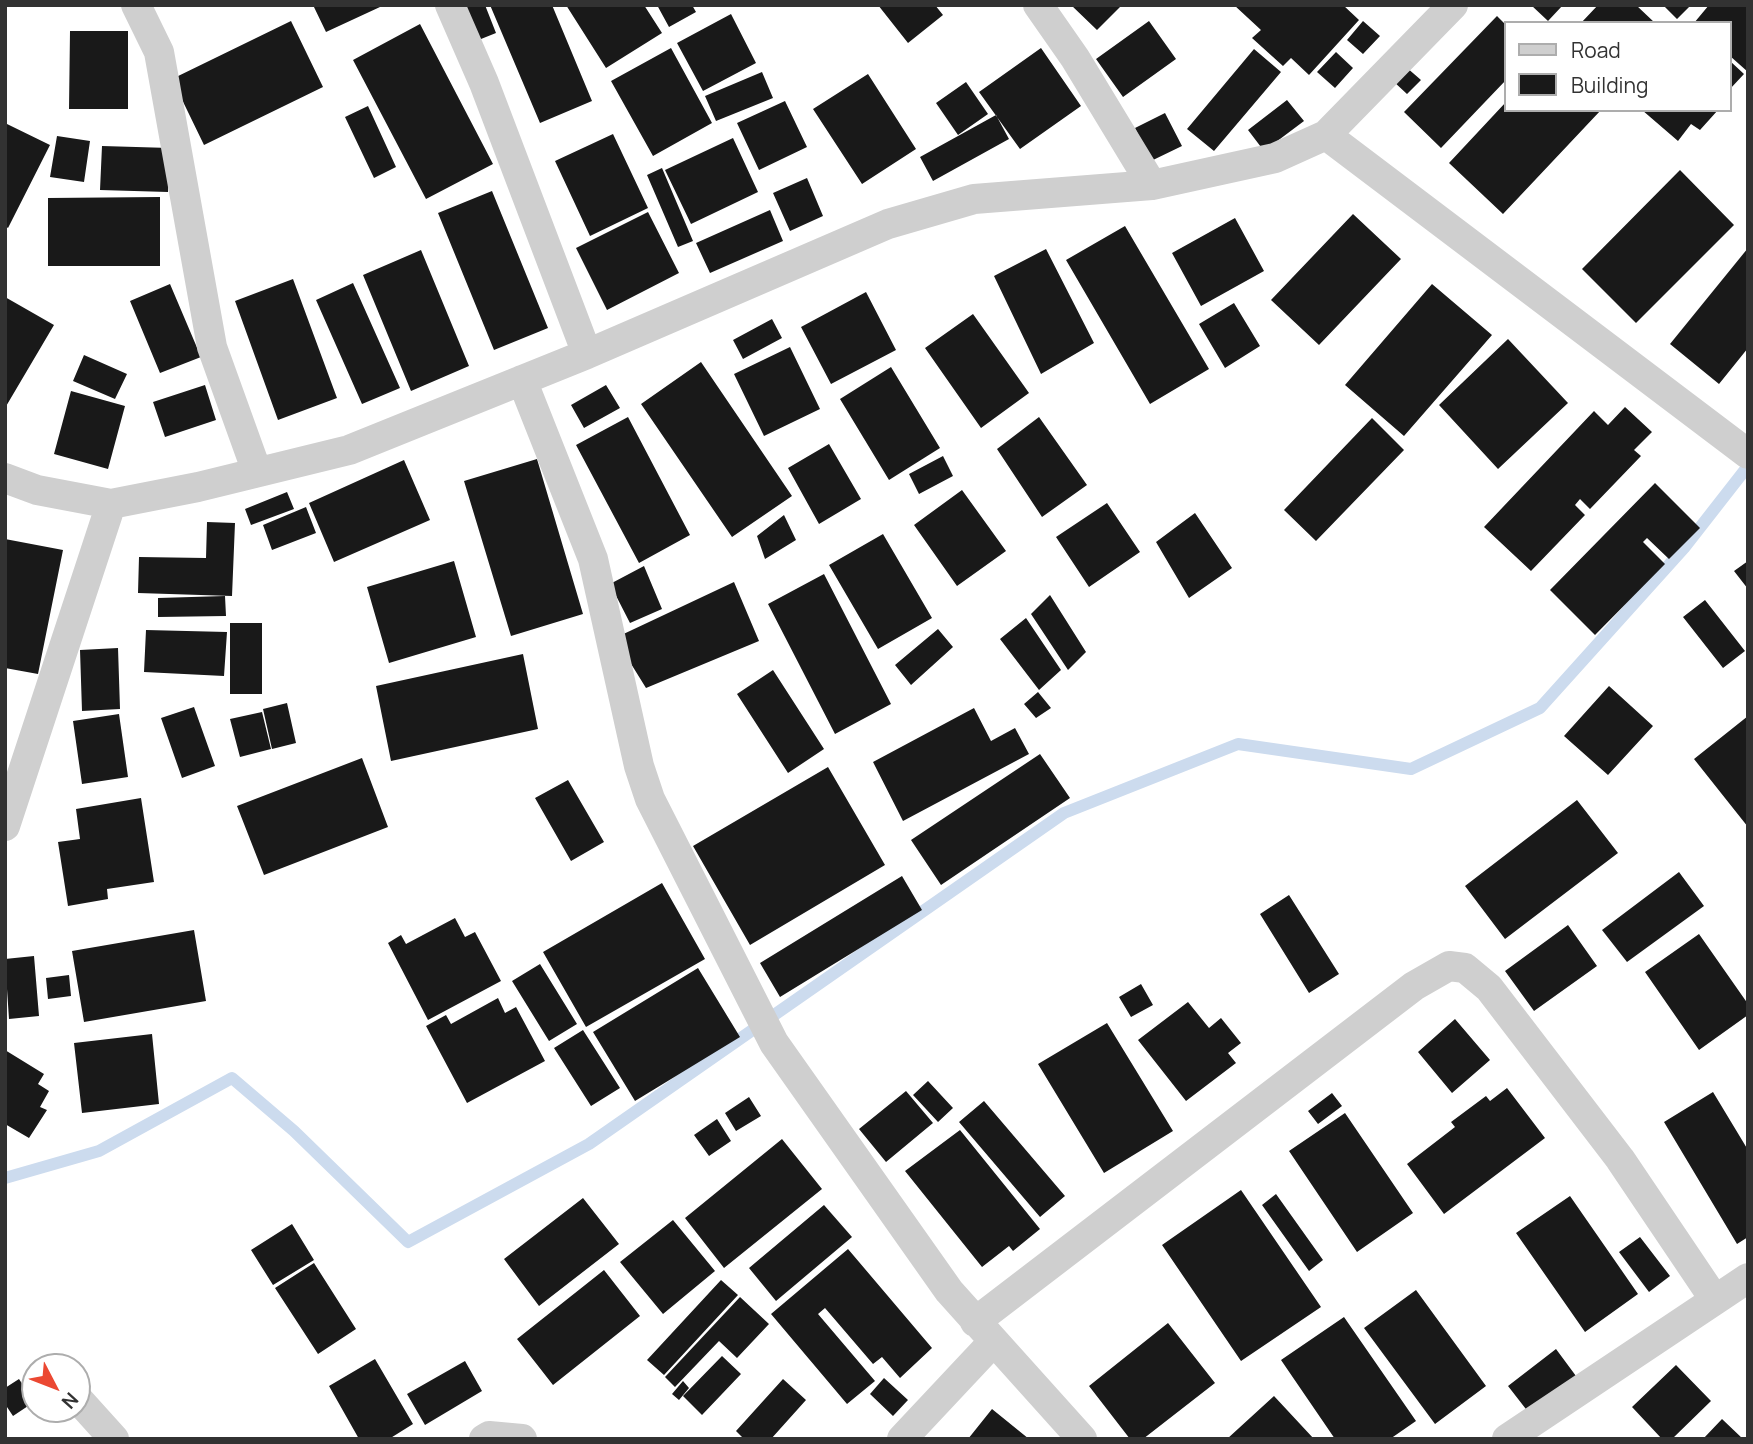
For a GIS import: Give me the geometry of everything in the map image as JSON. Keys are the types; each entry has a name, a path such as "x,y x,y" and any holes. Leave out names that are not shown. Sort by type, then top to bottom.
{"street":[{"path":"136,5 159,52 212,347 257,472"},
{"path":"450,5 484,83 587,354"},
{"path":"1038,5 1075,58 1152,185"},
{"path":"5,478 37,490 111,504 349,450 587,354 888,224 974,200 1152,185 1275,158 1326,135 1453,5"},
{"path":"1326,135 1737,447"},
{"path":"522,380 593,559 639,766 650,799 775,1043 949,1292 1082,1439"},
{"path":"5,827 111,504"},
{"path":"902,1439 984,1332 1414,986 1449,966 1465,968 1489,988 1620,1158 1715,1300"},
{"path":"1507,1439 1748,1278"},
{"path":"91,1414 114,1439"},
{"path":"484,1439 489,1436 522,1439"}],"building":[{"path":"313,5 379,5 380,7 326,32"},
{"path":"462,5 485,5 496,33 476,41"},
{"path":"490,5 552,5 592,101 540,123"},
{"path":"566,5 644,5 662,33 606,68"},
{"path":"657,5 692,5 696,12 669,27"},
{"path":"878,5 935,5 943,15 908,43"},
{"path":"1071,5 1122,5 1097,30"},
{"path":"1234,5 1343,5 1359,20 1309,75 1291,58 1283,66 1252,38 1261,30"},
{"path":"1531,5 1563,5 1548,21"},
{"path":"1598,5 1636,5 1653,21 1583,21"},
{"path":"1663,5 1691,5 1677,19"},
{"path":"1709,5 1748,5 1748,72 1732,58 1732,21 1696,21"},
{"path":"731,14 756,63 703,91 677,43"},
{"path":"1497,16 1504,23 1504,82 1441,148 1404,112"},
{"path":"291,21 323,87 204,145 172,79"},
{"path":"1149,21 1176,59 1123,97 1096,59"},
{"path":"1363,21 1380,36 1363,54 1347,40"},
{"path":"420,24 493,164 426,199 353,60"},
{"path":"70,31 128,31 128,109 69,109"},
{"path":"671,48 712,123 653,156 611,81"},
{"path":"1041,48 1081,106 1020,149 979,92"},
{"path":"1254,49 1281,72 1214,151 1187,129"},
{"path":"1336,52 1353,68 1335,88 1317,72"},
{"path":"1732,63 1744,74 1732,87"},
{"path":"1406,67 1421,80 1407,94 1393,81"},
{"path":"762,72 773,98 716,121 705,96"},
{"path":"868,74 916,149 862,184 813,109"},
{"path":"966,82 988,114 958,135 936,103"},
{"path":"1287,100 1304,121 1264,151 1248,130"},
{"path":"785,101 807,147 759,170 737,123"},
{"path":"1504,104 1504,112 1599,112 1503,214 1449,163"},
{"path":"368,106 396,167 374,178 345,117"},
{"path":"1644,112 1716,112 1700,130 1691,124 1678,141"},
{"path":"1165,113 1182,146 1151,161 1135,128"},
{"path":"996,115 1009,139 933,181 920,157"},
{"path":"7,124 50,145 8,228 5,226"},
{"path":"613,134 648,208 590,236 555,161"},
{"path":"57,136 90,141 84,182 50,177"},
{"path":"733,138 758,192 691,224 665,170"},
{"path":"102,146 170,148 168,192 100,190"},
{"path":"662,168 693,241 678,247 647,175"},
{"path":"1680,170 1734,225 1636,323 1582,269"},
{"path":"807,178 823,216 790,231 773,193"},
{"path":"492,191 548,328 494,350 438,213"},
{"path":"160,197 160,266 48,266 48,198"},
{"path":"770,210 783,241 710,273 696,243"},
{"path":"648,212 679,273 607,310 576,248"},
{"path":"1353,214 1401,259 1319,345 1271,300"},
{"path":"1235,218 1264,271 1201,306 1172,253"},
{"path":"1125,226 1209,369 1150,404 1066,260"},
{"path":"1748,248 1748,348 1719,384 1670,344"},
{"path":"1046,249 1094,343 1041,374 994,276"},
{"path":"421,250 469,366 411,391 363,275"},
{"path":"293,279 337,398 278,420 235,301"},
{"path":"353,283 400,388 362,404 316,300"},
{"path":"170,284 201,357 160,373 130,301"},
{"path":"1432,284 1492,335 1404,436 1345,385"},
{"path":"866,292 896,350 831,384 801,327"},
{"path":"5,297 54,325 5,408"},
{"path":"1234,303 1260,346 1225,368 1199,324"},
{"path":"973,314 1029,393 981,428 925,348"},
{"path":"772,319 782,338 743,359 733,340"},
{"path":"1508,339 1568,403 1498,469 1439,405"},
{"path":"790,347 820,409 764,436 734,374"},
{"path":"84,355 127,374 115,399 73,381"},
{"path":"701,362 792,496 732,537 641,404"},
{"path":"891,367 940,448 889,480 840,399"},
{"path":"205,385 216,420 165,437 153,402"},
{"path":"606,385 620,408 584,428 571,405"},
{"path":"71,391 125,406 108,469 54,454"},
{"path":"1625,407 1652,432 1634,450 1641,456 1590,509 1580,499 1575,505 1585,515 1531,571 1484,527 1594,411 1608,425"},
{"path":"628,417 690,535 639,563 576,445"},
{"path":"1039,417 1087,485 1042,517 997,449"},
{"path":"1372,418 1404,450 1316,541 1284,510"},
{"path":"829,444 861,499 819,524 788,468"},
{"path":"943,456 953,476 919,494 909,474"},
{"path":"537,459 583,614 511,636 464,481"},
{"path":"404,460 430,520 334,562 309,503"},
{"path":"1655,483 1700,528 1669,559 1647,538 1643,542 1665,564 1595,635 1550,590"},
{"path":"962,490 1006,551 957,586 914,525"},
{"path":"287,492 294,509 251,525 245,509"},
{"path":"1107,503 1140,552 1089,587 1056,537"},
{"path":"306,507 316,533 272,550 263,525"},
{"path":"1195,513 1232,568 1189,598 1156,542"},
{"path":"784,515 796,540 765,559 757,536"},
{"path":"207,522 235,523 232,596 138,593 139,557 206,558"},
{"path":"883,534 932,618 878,649 829,565"},
{"path":"5,539 63,550 38,674 5,668"},
{"path":"454,561 476,637 389,663 367,587"},
{"path":"1748,561 1748,589 1734,571"},
{"path":"644,566 662,609 630,623 610,584"},
{"path":"824,574 891,704 835,734 768,604"},
{"path":"734,582 759,641 646,688 615,638"},
{"path":"1050,595 1086,652 1068,670 1031,614"},
{"path":"225,596 226,616 158,617 158,598"},
{"path":"1705,600 1745,651 1723,668 1683,617"},
{"path":"1026,618 1061,670 1039,690 1000,639"},
{"path":"230,623 262,623 262,694 230,694"},
{"path":"938,629 953,647 911,685 895,665"},
{"path":"146,630 227,632 224,676 144,672"},
{"path":"118,648 120,709 82,711 80,650"},
{"path":"523,654 538,729 391,761 376,686"},
{"path":"773,670 824,749 788,773 737,694"},
{"path":"1609,686 1653,726 1608,775 1564,736"},
{"path":"1038,692 1051,708 1036,718 1024,704"},
{"path":"287,703 296,743 272,749 263,709"},
{"path":"194,707 215,766 182,778 161,718"},
{"path":"974,708 991,741 1015,728 1029,754 903,821 873,762"},
{"path":"262,712 271,749 240,757 230,719"},
{"path":"119,714 128,777 82,784 73,721"},
{"path":"1748,716 1748,827 1694,759"},
{"path":"1040,754 1070,798 941,885 911,840"},
{"path":"362,758 388,827 264,875 237,806"},
{"path":"828,767 885,865 750,945 693,846"},
{"path":"568,780 604,842 571,861 535,798"},
{"path":"141,798 154,882 107,889 108,899 68,906 58,842 80,839 76,809"},
{"path":"1577,800 1618,853 1505,939 1465,886"},
{"path":"1679,872 1704,906 1627,962 1602,930"},
{"path":"902,876 922,910 780,997 760,963"},
{"path":"662,883 705,959 586,1027 543,952"},
{"path":"1289,895 1339,974 1309,993 1260,914"},
{"path":"455,918 465,937 475,932 501,981 428,1020 388,943 401,935 406,944"},
{"path":"1568,925 1597,966 1534,1011 1505,971"},
{"path":"194,930 206,1001 84,1022 72,951"},
{"path":"1699,934 1748,1004 1748,1015 1699,1050 1645,972"},
{"path":"34,956 39,1016 9,1019 5,959"},
{"path":"540,964 577,1024 549,1041 512,981"},
{"path":"698,968 740,1037 635,1101 593,1032"},
{"path":"69,975 71,996 48,999 46,978"},
{"path":"1141,984 1153,1005 1131,1017 1119,997"},
{"path":"498,998 505,1013 516,1007 545,1061 467,1103 426,1026 446,1015 451,1024"},
{"path":"1188,1002 1209,1028 1221,1018 1241,1043 1228,1053 1236,1063 1186,1101 1138,1040"},
{"path":"1455,1019 1490,1060 1452,1093 1418,1052"},
{"path":"1107,1023 1173,1131 1104,1173 1038,1064"},
{"path":"583,1030 620,1088 591,1106 554,1048"},
{"path":"152,1034 159,1104 82,1113 74,1043"},
{"path":"5,1050 44,1074 38,1084 49,1091 40,1107 47,1110 29,1138 5,1124"},
{"path":"928,1081 953,1108 938,1122 913,1095"},
{"path":"1507,1088 1545,1138 1444,1214 1407,1164 1455,1127 1451,1122 1486,1096 1490,1101"},
{"path":"906,1091 933,1123 886,1162 859,1129"},
{"path":"1713,1092 1748,1150 1748,1237 1737,1244 1664,1122"},
{"path":"1332,1093 1342,1106 1318,1124 1308,1111"},
{"path":"749,1097 761,1116 736,1131 725,1113"},
{"path":"984,1101 1065,1196 1040,1217 959,1122"},
{"path":"1345,1113 1413,1213 1357,1252 1289,1151"},
{"path":"717,1119 731,1141 709,1156 694,1135"},
{"path":"960,1130 1040,1229 1013,1251 1009,1246 982,1267 905,1171"},
{"path":"782,1139 822,1189 724,1268 685,1218"},
{"path":"1241,1190 1321,1307 1241,1361 1162,1245"},
{"path":"1276,1194 1323,1260 1309,1271 1262,1205"},
{"path":"1570,1196 1638,1294 1585,1332 1516,1233"},
{"path":"583,1198 619,1244 539,1306 504,1259"},
{"path":"824,1205 852,1237 776,1301 749,1268"},
{"path":"673,1220 715,1271 663,1314 620,1262"},
{"path":"292,1224 314,1260 273,1285 251,1250"},
{"path":"1640,1237 1670,1276 1649,1292 1619,1252"},
{"path":"848,1249 932,1348 900,1378 882,1357 873,1364 825,1308 818,1314 875,1381 847,1404 771,1314"},
{"path":"314,1263 356,1329 318,1354 275,1288"},
{"path":"604,1270 640,1316 553,1385 517,1339"},
{"path":"721,1280 738,1295 664,1375 647,1360"},
{"path":"1416,1290 1486,1386 1435,1424 1364,1328"},
{"path":"740,1297 769,1324 737,1358 719,1341 675,1387 665,1377"},
{"path":"1344,1317 1416,1421 1390,1439 1335,1439 1281,1360"},
{"path":"1168,1323 1215,1383 1143,1439 1130,1439 1089,1386"},
{"path":"1556,1349 1576,1376 1529,1413 1508,1386"},
{"path":"722,1356 741,1374 702,1415 683,1396"},
{"path":"375,1359 413,1424 389,1439 359,1439 329,1386"},
{"path":"465,1361 482,1391 425,1425 407,1394"},
{"path":"1676,1365 1711,1401 1672,1439 1662,1439 1632,1407"},
{"path":"884,1378 908,1400 893,1416 870,1394"},
{"path":"19,1379 21,1382 21,1411 13,1416 5,1404 5,1388"},
{"path":"783,1379 806,1400 771,1439 744,1439 736,1431"},
{"path":"683,1381 689,1388 679,1400 672,1394"},
{"path":"1274,1396 1314,1439 1227,1439"},
{"path":"992,1409 1029,1439 968,1439"},
{"path":"1722,1419 1743,1439 1703,1439"}],"waterway":[{"path":"5,1178 99,1151 232,1078 294,1131 408,1242 589,1144 1064,813 1238,744 1411,769 1540,708 1684,548 1748,466"}]}
